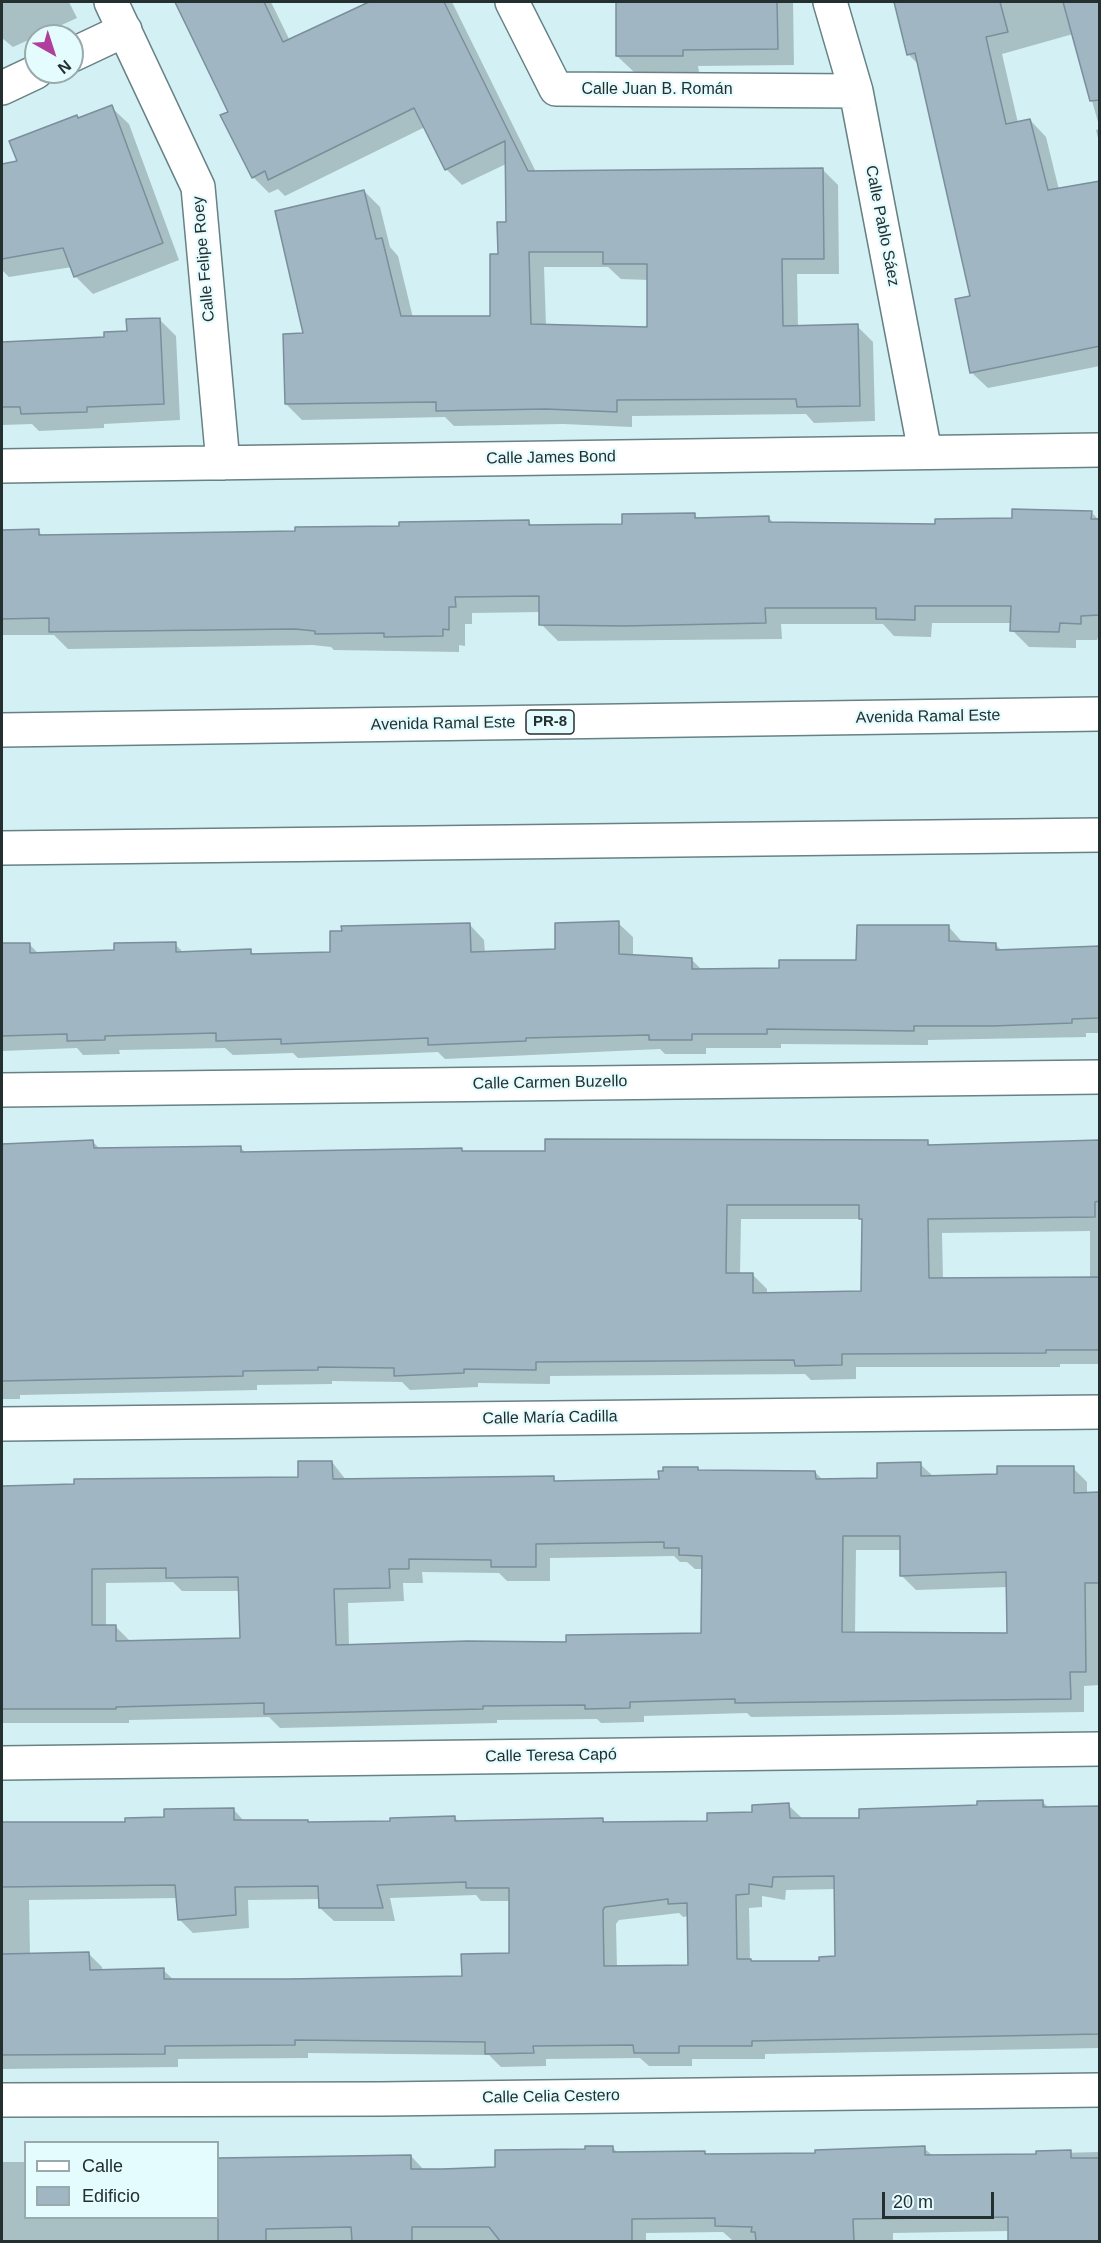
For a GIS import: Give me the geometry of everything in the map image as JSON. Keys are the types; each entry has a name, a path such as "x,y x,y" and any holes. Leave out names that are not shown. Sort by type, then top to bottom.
{"street":[{"name":"Calle Felipe Roey","path":"111,2 198,187 223,463"},
{"name":"Calle Juan B. Román","path":"512,2 556,89 856,91"},
{"name":"Calle Pablo Sáez","path":"830,2 856,91 926,452"},
{"path":"84,49 125,30"},
{"path":"2,88 24,78"},
{"name":"Calle James Bond","path":"2,466 1100,450"},
{"name":"Avenida Ramal Este","path":"2,730 1100,714"},
{"path":"2,848 1100,835"},
{"name":"Calle Carmen Buzello","path":"2,1090 1100,1077"},
{"name":"Calle María Cadilla","path":"2,1424 1100,1412"},
{"name":"Calle Teresa Capó","path":"2,1763 1100,1749"},
{"name":"Calle Celia Cestero","path":"2,2100 369,2099 1100,2090"}],"building":[{"path":"175,2 264,2 283,42 369,2 444,2 528,171 823,168 824,259 782,259 783,326 858,324 860,406 797,407 796,399 617,400 617,412 546,409 436,411 436,402 285,404 283,334 303,333 275,211 364,190 376,239 382,238 401,316 490,316 490,254 498,254 497,222 506,222 505,141 445,170 414,108 268,180 265,171 252,178 220,115 228,112","holes":["529,252 603,252 603,264 647,264 647,327 531,324"]},
{"path":"616,2 777,2 778,49 683,50 683,56 616,56"},
{"path":"894,2 1000,2 1008,32 986,37 1006,124 1030,119 1048,190 1100,181 1100,346 970,373 955,299 970,296 915,53 907,55"},
{"path":"1063,2 1100,2 1100,100 1090,101"},
{"path":"112,105 163,243 74,277 63,248 2,259 2,164 17,161 9,141 77,115 78,118"},
{"path":"160,318 164,404 87,407 87,412 21,414 20,407 2,407 2,342 104,337 104,332 127,331 126,319"},
{"path":"1012,509 1092,511 1091,519 1100,519 1100,615 1081,616 1081,624 1060,623 1059,632 1010,631 1011,606 915,606 915,620 876,619 876,608 765,608 766,623 539,625 539,596 455,597 456,607 449,607 449,630 443,629 443,636 384,637 384,633 315,634 315,631 295,629 49,632 49,618 2,619 2,530 39,529 39,535 295,531 295,527 399,526 399,522 529,520 529,525 622,524 622,514 695,513 695,518 769,516 769,522 935,524 935,519 1012,518"},
{"path":"619,921 619,954 692,958 692,969 779,968 779,960 856,960 857,925 949,925 949,941 996,943 996,950 1100,946 1100,1018 1072,1019 1072,1023 914,1026 914,1031 767,1029 767,1034 692,1034 692,1040 649,1040 649,1035 526,1038 526,1041 428,1045 428,1038 281,1044 281,1039 216,1041 216,1033 105,1036 105,1040 67,1041 67,1034 2,1036 2,943 30,943 30,953 114,950 114,943 176,942 176,952 251,949 251,954 330,952 330,931 342,931 341,926 470,923 471,952 555,949 555,923"},
{"path":"545,1139 928,1140 928,1145 1100,1140 1100,1201 1095,1202 1095,1217 928,1219 929,1278 1100,1277 1100,1350 1046,1350 1046,1353 842,1354 842,1365 795,1366 794,1360 536,1362 536,1370 464,1369 464,1373 394,1376 394,1368 318,1367 318,1370 243,1371 243,1376 2,1381 2,1144 93,1140 94,1148 241,1146 241,1152 462,1148 462,1151 545,1151","holes":["727,1205 859,1205 859,1219 862,1219 861,1291 753,1293 753,1273 726,1273"]},
{"path":"298,1461 332,1461 333,1479 554,1476 554,1481 659,1479 658,1471 663,1471 663,1467 698,1467 698,1470 815,1471 816,1479 877,1478 877,1463 921,1462 921,1476 997,1474 997,1466 1074,1466 1074,1493 1100,1492 1100,1583 1085,1583 1086,1672 1070,1672 1071,1699 735,1703 735,1699 630,1702 630,1708 585,1709 585,1705 483,1706 483,1709 264,1714 264,1703 116,1707 116,1709 2,1709 2,1486 74,1484 74,1479 298,1477","holes":["843,1536 900,1536 900,1576 1006,1572 1007,1633 842,1632","664,1542 664,1548 679,1548 679,1555 702,1556 701,1633 566,1635 566,1642 467,1641 336,1645 334,1589 390,1588 389,1569 409,1569 409,1559 491,1560 491,1567 536,1567 536,1544","166,1568 166,1578 238,1577 240,1638 116,1641 116,1625 92,1625 92,1569"]},
{"path":"1043,1800 1043,1807 1100,1806 1100,2034 752,2041 752,2046 679,2046 679,2053 634,2053 633,2045 533,2046 534,2053 485,2054 485,2042 295,2040 295,2045 165,2046 165,2054 2,2055 2,1954 89,1952 90,1970 164,1968 164,1979 462,1976 461,1954 509,1953 509,1888 466,1888 466,1882 377,1885 383,1908 319,1908 318,1886 235,1887 236,1915 178,1920 175,1885 2,1887 2,1822 125,1822 125,1818 164,1817 164,1809 234,1808 234,1820 390,1821 390,1818 455,1816 455,1821 603,1818 603,1822 707,1821 707,1813 752,1812 752,1805 789,1803 790,1818 859,1818 859,1809 977,1805 977,1801","holes":["834,1876 835,1956 819,1957 819,1961 737,1959 736,1895 749,1894 749,1884 772,1887 773,1877","668,1899 668,1904 687,1903 688,1965 604,1966 603,1910 605,1907"]},
{"path":"585,2146 613,2146 613,2152 705,2151 705,2154 815,2153 815,2150 925,2146 925,2155 1036,2154 1036,2151 1071,2150 1071,2158 1100,2158 1100,2241 1008,2241 1008,2217 853,2219 854,2241 756,2241 755,2232 751,2232 752,2227 715,2226 715,2218 632,2219 632,2241 500,2241 489,2227 412,2227 412,2241 352,2241 351,2227 266,2229 266,2241 218,2241 219,2158 411,2155 411,2169 442,2169 495,2167 495,2150 585,2149"}]}
